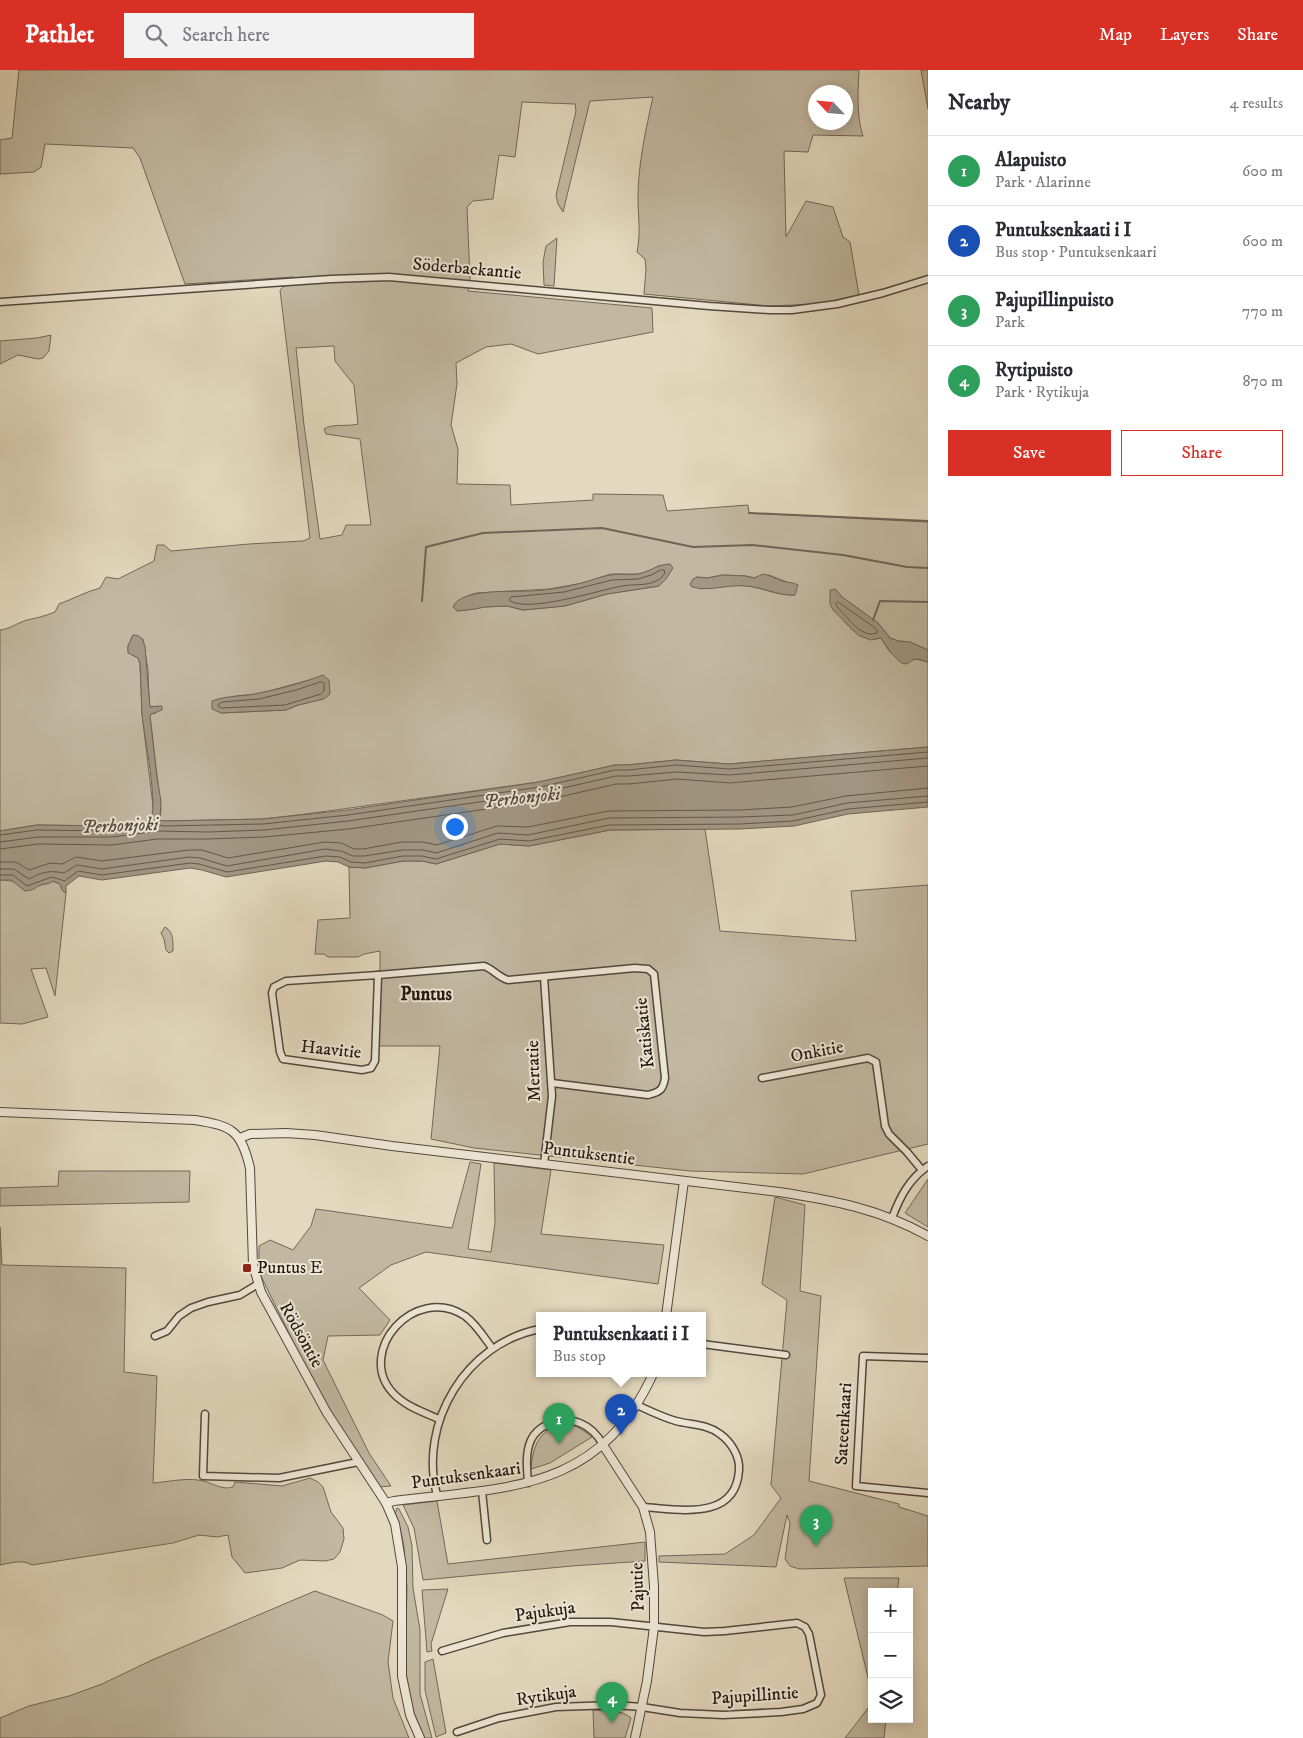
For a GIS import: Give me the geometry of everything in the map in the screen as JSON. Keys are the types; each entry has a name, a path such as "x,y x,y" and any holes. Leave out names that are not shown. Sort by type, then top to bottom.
{"street":[{"name":"Söderbackantie","path":"0,302 331,279 389,277 709,306 792,310 837,304 883,293 928,279"},
{"name":"Haavitie","path":"378,975 375,1061 371,1068 362,1070 283,1059 280,1052 272,993 274,987 286,981 484,966 489,968 498,977 508,980 544,977"},
{"name":"Katiskatie","path":"544,977 634,968 648,969 654,974 665,1078 664,1088 659,1092 648,1095 552,1083"},
{"name":"Mertatie","path":"544,977 552,1083 544,1164"},
{"name":"Onkitie","path":"762,1078 868,1058 876,1062 885,1126 889,1134 925,1168"},
{"path":"0,1112 195,1120 223,1126 240,1138"},
{"name":"Puntuksentie","path":"240,1138 250,1134 315,1135 392,1146 779,1192 831,1200 892,1218 928,1236"},
{"name":"Rödsöntie","path":"240,1138 250,1168 253,1265 258,1284 327,1414 386,1503 395,1524 402,1568 402,1676 410,1715 420,1738"},
{"path":"892,1218 902,1193 925,1168"},
{"path":"667,1312 684,1181"},
{"path":"155,1336 167,1331 178,1316 191,1308 240,1295 258,1284"},
{"path":"439,1419 419,1411 399,1399 391,1392 386,1383 382,1367 382,1350 396,1325 405,1316 417,1310 439,1308 452,1310 467,1317 492,1348"},
{"path":"437,1495 433,1449 439,1419 444,1406 459,1382 492,1348 536,1330"},
{"path":"706,1345 786,1355"},
{"name":"Sateenkaari","path":"928,1358 862,1356 856,1486 928,1493"},
{"name":"Puntuksenkaari","path":"386,1503 394,1500 508,1488 555,1474 603,1445 626,1421 637,1405 651,1377"},
{"path":"637,1405 665,1418 713,1430 728,1442 734,1450 739,1467 732,1492 720,1504 700,1510 643,1507"},
{"path":"206,1414 203,1476 280,1478 358,1462"},
{"path":"528,1483 526,1463 529,1446 536,1433 543,1426 560,1419 573,1420 592,1430 603,1445"},
{"name":"Pajutie","path":"603,1445 643,1507 650,1532 654,1586 654,1627 642,1707 635,1738"},
{"path":"482,1490 487,1540"},
{"name":"Pajukuja","path":"442,1651 503,1633 552,1624 598,1622 654,1627"},
{"name":"Pajupillintie","path":"642,1707 702,1714 781,1712 812,1706 817,1703 822,1695 809,1634 801,1624 792,1622 726,1632 654,1627"},
{"name":"Rytikuja","path":"456,1732 499,1718 556,1707 594,1705 642,1707"}],"shaded area":[{"path":"19,70 859,70 858,112 863,136 813,135 808,152 784,151 786,237 806,201 833,207 843,237 850,242 859,295 817,304 769,306 644,294 645,259 637,252 639,231 638,185 653,97 590,101 563,212 558,204 556,195 576,111 575,104 522,102 515,157 499,155 493,199 473,201 467,207 470,279 468,291 652,308 653,332 538,354 511,344 486,347 456,363 457,384 451,425 458,449 457,484 510,485 511,505 593,500 593,494 663,495 667,511 748,505 749,513 928,522 928,650 910,642 890,638 878,623 842,597 835,589 833,610 859,635 873,639 881,638 889,651 902,663 916,659 928,662 928,747 729,764 676,760 615,765 539,782 306,814 263,819 163,821 160,820 161,809 150,716 156,713 158,706 150,707 148,670 143,639 133,635 128,646 128,652 138,658 140,663 142,714 154,814 150,822 111,826 37,825 0,831 0,630 55,612 59,604 100,588 106,577 118,579 154,561 157,545 164,545 171,551 303,541 310,538 280,290 294,277 185,284 140,158 133,148 45,144 41,167 34,172 0,174 0,140 12,138","holes":["334,346 335,361 354,385 358,424 332,426 324,429 326,434 360,439 371,525 346,525 342,535 320,539 304,425 296,348","660,565 659,586 607,594 565,606 523,610 507,606 484,607 457,611 455,604 467,596 476,593 549,589 583,583 611,574 638,574 650,571","723,575 754,578 769,575 787,582 795,595 742,585 700,589 697,577 707,578","313,679 311,702 286,710 221,713 235,696 258,694"]},
{"path":"921,70 928,70 928,109"},
{"path":"557,238 554,286 544,285 543,262 546,246"},
{"path":"51,335 49,351 43,358 38,359 18,355 0,364 0,341"},
{"path":"705,829 720,931 856,941 851,891 928,885 928,1144 803,1174 690,1171 474,1148 431,1139 440,1046 377,1046 377,1023 380,1014 380,951 358,957 328,957 324,954 315,954 318,920 350,918 349,867 365,868 403,861 422,861 436,864 500,844 529,846 610,830"},
{"path":"0,880 35,885 47,884 52,881 60,884 62,890 66,893 55,996 46,968 31,969 48,1017 22,1024 0,1023"},
{"path":"165,927 170,932 172,938 173,951 169,953 166,950 161,933"},
{"path":"470,1162 481,1164 468,1249 491,1252 495,1223 494,1163 551,1170 541,1234 664,1245 658,1284 426,1252 391,1265 359,1288 390,1320 380,1335 328,1336 323,1360 369,1453 391,1486 379,1487 336,1420 306,1368 259,1272 259,1246 270,1240 293,1250 311,1226 316,1209 452,1228"},
{"path":"59,1171 190,1171 189,1202 0,1206 0,1188 58,1186"},
{"path":"928,1179 928,1227 905,1213"},
{"path":"775,1197 805,1205 800,1291 821,1296 809,1481 899,1504 899,1507 928,1516 928,1566 799,1569 790,1566 785,1559 790,1523 787,1515 776,1567 659,1562 659,1556 725,1554 754,1535 781,1498 771,1485 787,1300 762,1284"},
{"path":"0,1227 2,1265 126,1268 124,1372 157,1376 153,1483 193,1480 229,1488 233,1487 235,1482 282,1486 310,1478 323,1487 331,1512 343,1528 344,1539 340,1552 334,1559 325,1561 300,1560 282,1568 245,1573 232,1557 228,1535 217,1537 199,1535 173,1543 32,1565 20,1562 0,1565"},
{"path":"571,1424 592,1437 550,1463 531,1469 534,1451 541,1437 553,1428"},
{"path":"437,1501 448,1564 645,1542 645,1561 423,1580 414,1528 403,1505"},
{"path":"397,1508 408,1527 412,1546 413,1588 420,1630 420,1694 432,1738 424,1738 414,1713 408,1688 405,1662 407,1588 404,1547 395,1515"},
{"path":"844,1578 899,1578 898,1588 868,1588 868,1677"},
{"path":"448,1589 431,1644 432,1651 427,1652 422,1590"},
{"path":"315,1591 383,1615 393,1621 388,1662 393,1698 409,1738 0,1738 0,1718 29,1706 69,1696 102,1684 152,1660"},
{"path":"433,1659 446,1733 436,1737 425,1690 425,1662"},
{"path":"868,1708 868,1723 886,1723 884,1738 845,1738"},
{"path":"593,1710 623,1713 631,1718 625,1738 594,1738"}],"water":[{"path":"670,564 673,568 659,586 607,594 565,606 523,610 507,606 484,607 457,611 453,607 458,601 476,594 552,589 618,574 638,574 661,565"},
{"path":"763,574 798,585 795,595 746,586 705,589 692,587 690,584 697,577 707,578 723,575 754,578"},
{"path":"835,589 842,597 878,623 890,638 910,642 928,650 928,662 916,659 906,664 902,663 881,638 871,640 858,635 833,610 830,604 830,590"},
{"name":"Perhonjoki","path":"133,635 141,638 145,647 150,707 162,706 162,710 150,716 161,801 160,820 163,821 263,819 347,810 539,782 615,765 676,760 729,764 928,747 928,807 848,814 794,826 740,829 610,830 529,846 500,844 436,864 422,861 403,861 365,868 349,867 338,862 326,861 226,877 190,868 102,880 79,876 66,886 66,893 62,890 60,884 53,881 25,891 11,880 0,880 0,831 37,825 111,826 150,822 153,802 142,714 140,663 138,658 128,653 128,646"},
{"path":"323,675 329,680 330,694 324,699 286,710 221,713 212,709 212,701 218,699 275,690"}],"waterway":[{"path":"749,513 928,521"},
{"path":"422,601 426,547 483,533 602,528 693,547 752,545 843,555 907,567 928,568"},
{"path":"873,620 880,601 928,602"}],"place":[{"name":"Puntus E","path":"247,1268"},
{"name":"Puntuksenkaati i I","path":"621,1435"},
{"name":"Alapuisto","path":"559,1444"},
{"name":"Pajupillinpuisto","path":"816,1546"},
{"name":"Rytipuisto","path":"612,1723"}],"district":[{"name":"Puntus","path":"426,994"}]}
